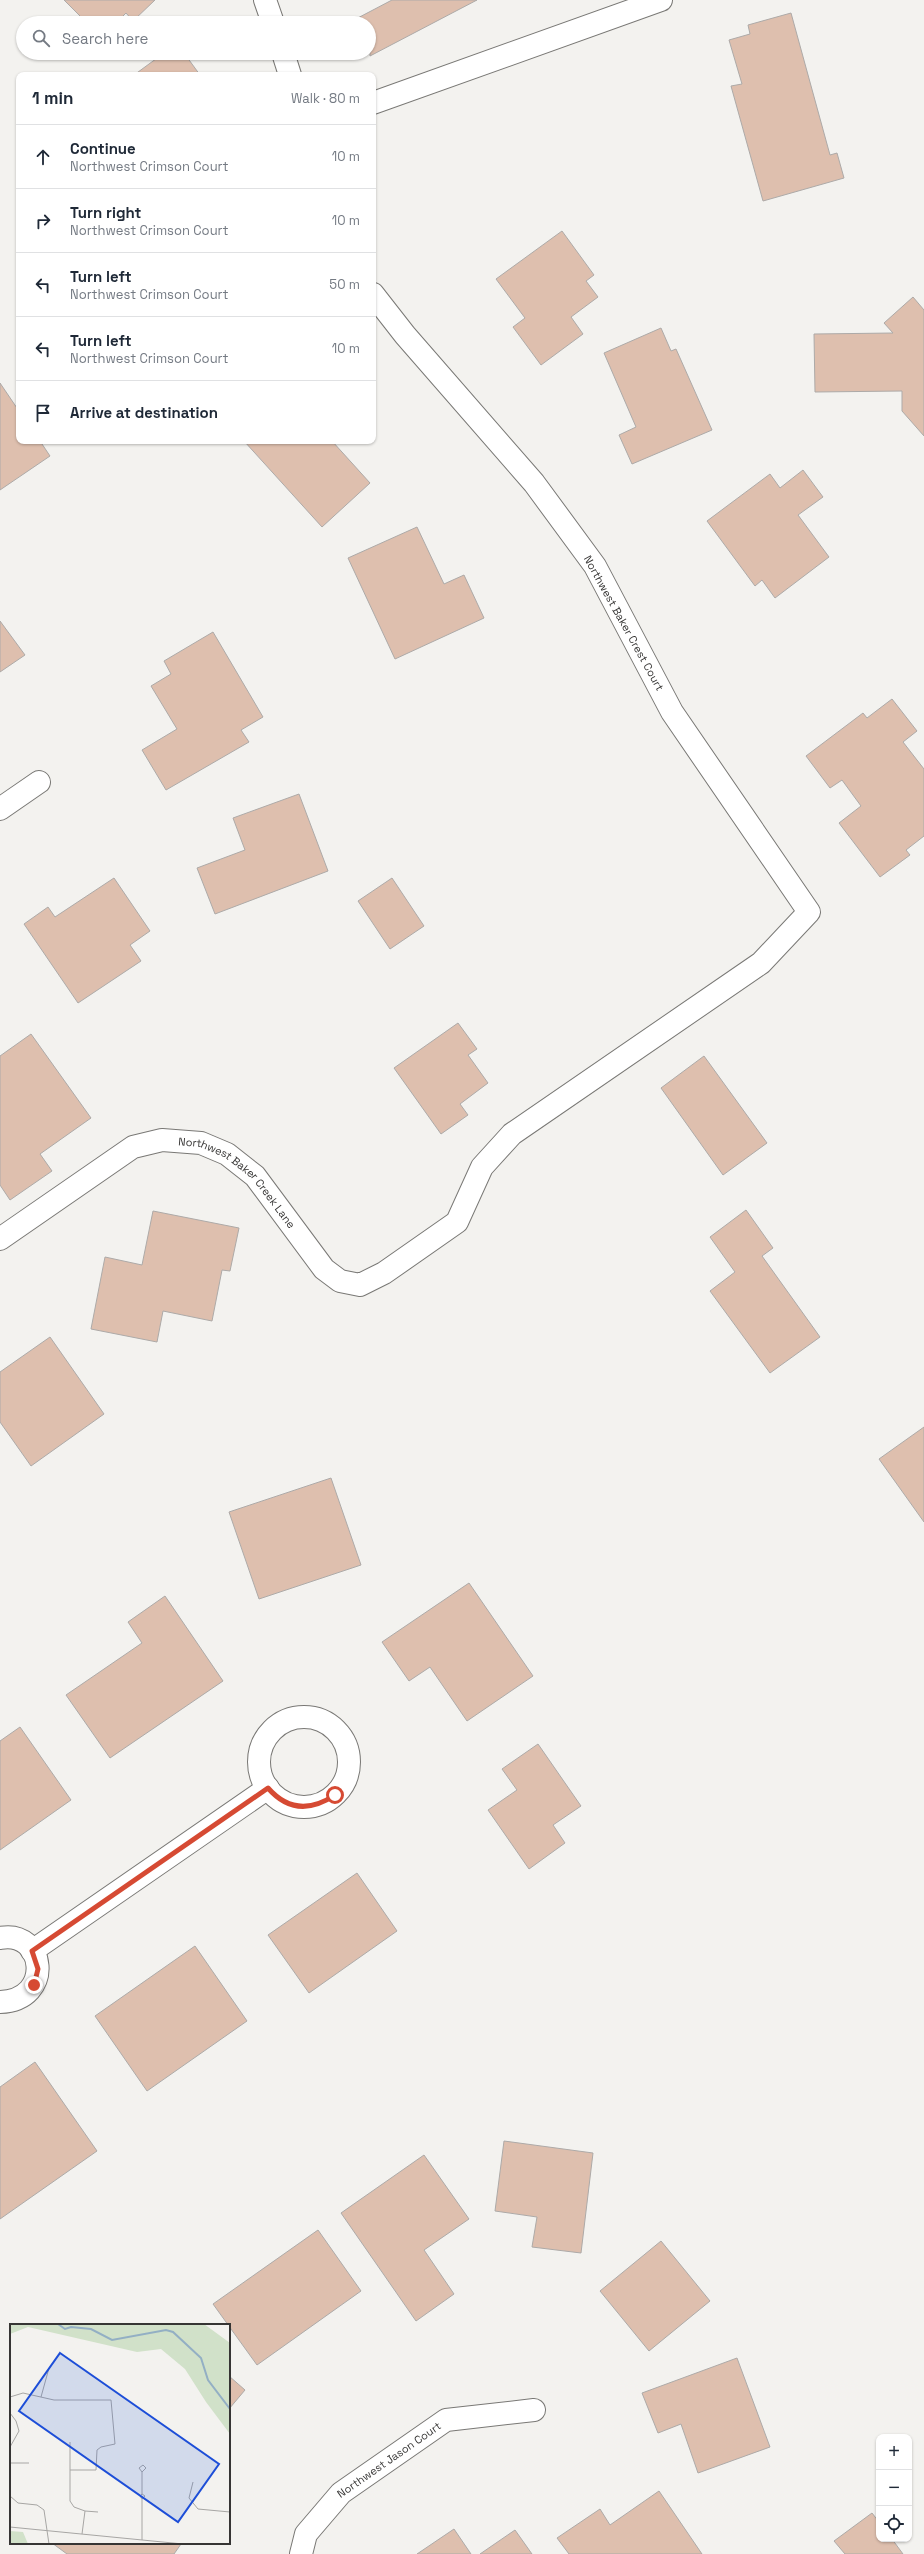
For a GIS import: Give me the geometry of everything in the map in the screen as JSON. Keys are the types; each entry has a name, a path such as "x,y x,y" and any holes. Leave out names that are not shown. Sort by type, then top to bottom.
{"street":[{"path":"265,0 271,16"},
{"path":"376,102 661,0"},
{"path":"285,60 289,72"},
{"name":"Northwest Baker Crest Court","path":"376,298 405,335 534,483 595,566 672,712 809,912 760,963 512,1134 482,1167 457,1222"},
{"path":"0,809 39,782"},
{"name":"Northwest Baker Creek Lane","path":"0,1239 133,1146 162,1140 201,1144 227,1154 255,1176 324,1269 340,1281 360,1285 384,1273 457,1222"},
{"path":"308,1716 320,1719 329,1724 346,1742 350,1763 349,1773 335,1795 324,1803 313,1807 294,1806 284,1802 268,1788 261,1775 258,1761 260,1750 273,1728 286,1720 308,1716"},
{"path":"32,1951 268,1788"},
{"path":"0,1938 18,1939 32,1951 38,1969 34,1985 26,1995 13,2001 0,2002"},
{"name":"Northwest Jason Court","path":"301,2554 306,2534 341,2493 446,2420 534,2410"}],"building":[{"path":"64,0 155,0 138,16 129,16 126,13 123,16 80,16"},
{"path":"392,0 477,0 376,53 376,16 362,16"},
{"path":"791,13 830,155 837,153 844,178 763,201 731,86 742,84 729,40 750,34 748,25"},
{"path":"154,60 189,60 198,72 138,72"},
{"path":"562,231 594,275 586,281 598,297 571,317 583,334 541,365 513,327 525,318 496,279"},
{"path":"913,297 924,310 924,436 902,411 902,391 815,392 814,334 893,333 884,323"},
{"path":"661,328 671,351 676,349 712,430 632,464 619,435 636,427 604,353"},
{"path":"0,383 16,407 16,444 42,444 50,456 0,490"},
{"path":"247,444 335,444 370,483 322,527"},
{"path":"803,470 823,497 798,515 829,557 775,598 762,580 755,586 707,521 770,474 780,488"},
{"path":"417,527 444,584 464,575 484,618 395,659 348,558"},
{"path":"0,621 25,655 0,672"},
{"path":"213,632 263,717 241,730 249,742 166,790 142,750 177,729 151,686 171,674 164,661"},
{"path":"892,699 917,731 903,742 924,769 924,836 906,850 910,855 880,877 839,823 861,806 842,780 830,788 806,756 863,713 867,718"},
{"path":"299,794 328,871 215,914 197,868 245,850 233,818"},
{"path":"114,878 150,931 130,945 141,961 78,1003 24,924 48,907 55,917"},
{"path":"392,878 424,926 390,949 358,901"},
{"path":"458,1023 477,1049 468,1055 488,1083 460,1104 468,1115 441,1134 394,1068"},
{"path":"31,1034 91,1118 40,1154 52,1171 10,1200 0,1185 0,1056"},
{"path":"704,1056 767,1143 723,1175 661,1088"},
{"path":"746,1210 773,1248 762,1256 820,1337 770,1373 710,1291 735,1272 710,1237"},
{"path":"153,1211 239,1228 230,1271 222,1270 212,1321 163,1311 157,1342 91,1329 105,1257 142,1265"},
{"path":"50,1337 104,1414 31,1466 0,1422 0,1372"},
{"path":"924,1427 924,1522 879,1459"},
{"path":"331,1478 361,1565 259,1599 229,1512"},
{"path":"469,1583 533,1676 467,1721 430,1667 409,1681 382,1642"},
{"path":"165,1596 223,1681 110,1758 66,1695 142,1643 128,1622"},
{"path":"20,1727 71,1800 0,1850 0,1741"},
{"path":"538,1744 581,1806 553,1825 565,1843 529,1869 488,1810 517,1790 502,1769"},
{"path":"357,1873 397,1931 309,1993 268,1935"},
{"path":"195,1946 247,2021 147,2091 95,2016"},
{"path":"35,2062 97,2151 0,2219 0,2087"},
{"path":"504,2141 593,2153 581,2253 532,2247 537,2217 495,2211"},
{"path":"424,2155 469,2219 424,2250 454,2294 416,2321 341,2213"},
{"path":"318,2230 361,2291 257,2365 230,2328 230,2324 227,2324 213,2304"},
{"path":"661,2241 710,2301 649,2351 600,2291"},
{"path":"737,2358 770,2447 698,2473 681,2424 658,2433 642,2393"},
{"path":"230,2377 245,2390 230,2408"},
{"path":"659,2491 702,2554 569,2554 557,2538 600,2509 610,2525"},
{"path":"872,2513 876,2518 876,2542 894,2542 903,2554 845,2554 834,2541"},
{"path":"454,2529 471,2554 417,2554"},
{"path":"515,2530 532,2554 480,2554"},
{"path":"53,2544 181,2544 174,2554 67,2554"}],"route":[{"path":"34,1985 38,1969 36,1958 32,1951 268,1788 275,1796 294,1806 313,1807 324,1803 335,1795"}]}
